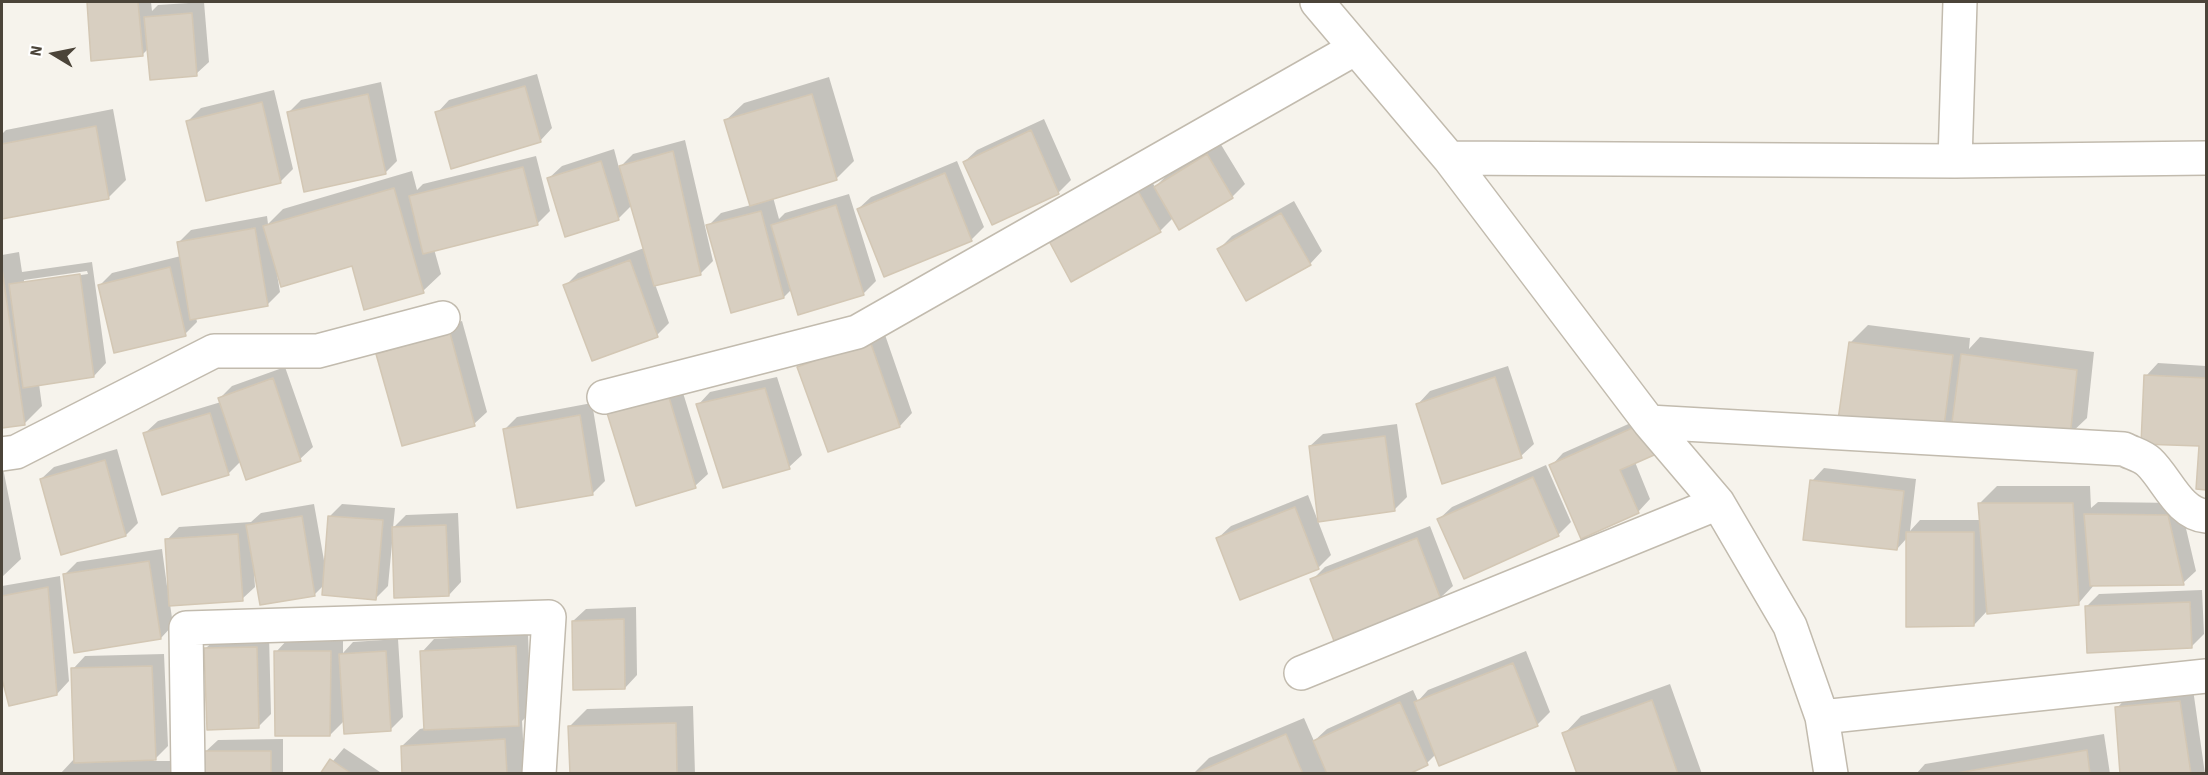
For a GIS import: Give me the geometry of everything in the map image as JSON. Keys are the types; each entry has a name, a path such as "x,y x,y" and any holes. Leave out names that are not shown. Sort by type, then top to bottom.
{"street":[{"path":"1317,2 1449,158 1648,422 1718,503 1790,626 1822,717 1831,774"},
{"path":"1955,161 1960,2"},
{"path":"604,397 856,332 1356,48"},
{"path":"1449,158 1955,161 2206,158"},
{"path":"2,454 16,452 214,351 318,351 443,318"},
{"path":"1648,422 2124,449 2149,461 2170,490 2197,515 2206,516"},
{"path":"1301,673 1718,503"},
{"path":"188,774 186,628 549,617 539,774"},
{"path":"1822,717 2206,676"}],"building":[{"path":"87,2 138,2 143,56 91,61"},
{"path":"192,13 197,76 150,80 144,17"},
{"path":"525,86 541,142 451,169 435,112"},
{"path":"368,94 386,174 304,192 287,112"},
{"path":"812,94 837,180 750,206 724,120"},
{"path":"262,102 281,183 206,201 186,121"},
{"path":"96,126 109,199 2,219 2,144"},
{"path":"1031,130 1059,194 992,225 963,162"},
{"path":"673,151 701,275 654,286 619,166"},
{"path":"1207,154 1233,198 1179,230 1154,187"},
{"path":"601,161 619,220 565,237 547,178"},
{"path":"523,167 538,225 423,254 409,196"},
{"path":"945,173 972,241 884,277 857,209"},
{"path":"394,188 424,293 364,310 352,266 281,287 263,226"},
{"path":"1138,191 1161,232 1071,282 1049,241"},
{"path":"836,205 864,295 798,315 771,225"},
{"path":"761,211 784,298 731,313 706,225"},
{"path":"1281,213 1311,265 1246,301 1217,249"},
{"path":"255,228 268,306 190,320 177,242"},
{"path":"630,260 658,337 592,361 563,285"},
{"path":"170,267 186,336 114,353 98,285"},
{"path":"2,269 25,425 2,428"},
{"path":"80,274 94,377 23,388 9,284"},
{"path":"450,333 475,426 402,446 376,354"},
{"path":"870,341 900,427 828,452 797,367"},
{"path":"1849,342 1953,355 1943,434 1838,420"},
{"path":"1961,354 2077,370 2070,437 1951,430"},
{"path":"2144,375 2206,378 2206,490 2196,489 2199,446 2141,444"},
{"path":"1495,377 1522,458 1442,484 1416,404"},
{"path":"273,378 301,461 246,480 218,398"},
{"path":"765,388 790,469 723,488 696,404"},
{"path":"668,394 696,488 636,506 607,413"},
{"path":"210,413 229,475 162,495 143,433"},
{"path":"580,415 593,495 517,508 503,429"},
{"path":"1648,421 1661,452 1620,470 1639,513 1581,539 1549,465"},
{"path":"1385,436 1395,511 1318,522 1309,446"},
{"path":"105,460 126,536 61,555 40,479"},
{"path":"1533,477 1559,536 1464,579 1437,519"},
{"path":"1810,480 1904,491 1897,550 1803,540"},
{"path":"1978,503 2073,503 2079,605 1987,614"},
{"path":"1295,507 1319,569 1240,600 1216,538"},
{"path":"2084,514 2168,515 2184,585 2090,586"},
{"path":"302,516 315,596 260,605 246,525"},
{"path":"328,516 383,520 376,600 322,595"},
{"path":"446,525 449,596 394,598 392,527"},
{"path":"1906,532 1974,532 1974,626 1906,627"},
{"path":"238,534 243,601 169,606 165,539"},
{"path":"1417,538 1441,600 1334,641 1310,579"},
{"path":"149,561 161,639 74,653 63,574"},
{"path":"48,587 57,695 9,706 2,679 2,596"},
{"path":"2190,602 2192,648 2087,653 2085,606"},
{"path":"624,619 625,689 573,690 572,621"},
{"path":"516,646 519,726 424,730 420,651"},
{"path":"257,647 259,728 207,730 204,648"},
{"path":"274,651 331,651 330,736 275,736"},
{"path":"386,651 391,731 344,734 339,654"},
{"path":"1513,663 1538,726 1439,766 1414,702"},
{"path":"152,666 156,760 74,763 71,668"},
{"path":"1652,700 1678,774 1577,774 1562,733"},
{"path":"2180,701 2191,774 2120,774 2115,707"},
{"path":"1400,702 1428,765 1409,774 1327,774 1313,741"},
{"path":"676,723 677,774 570,774 568,726"},
{"path":"1286,734 1303,774 1193,774"},
{"path":"505,739 507,774 402,774 401,746"},
{"path":"2087,750 2090,774 1952,774"},
{"path":"204,751 271,751 271,774 204,774"},
{"path":"330,759 352,774 320,774"}]}
